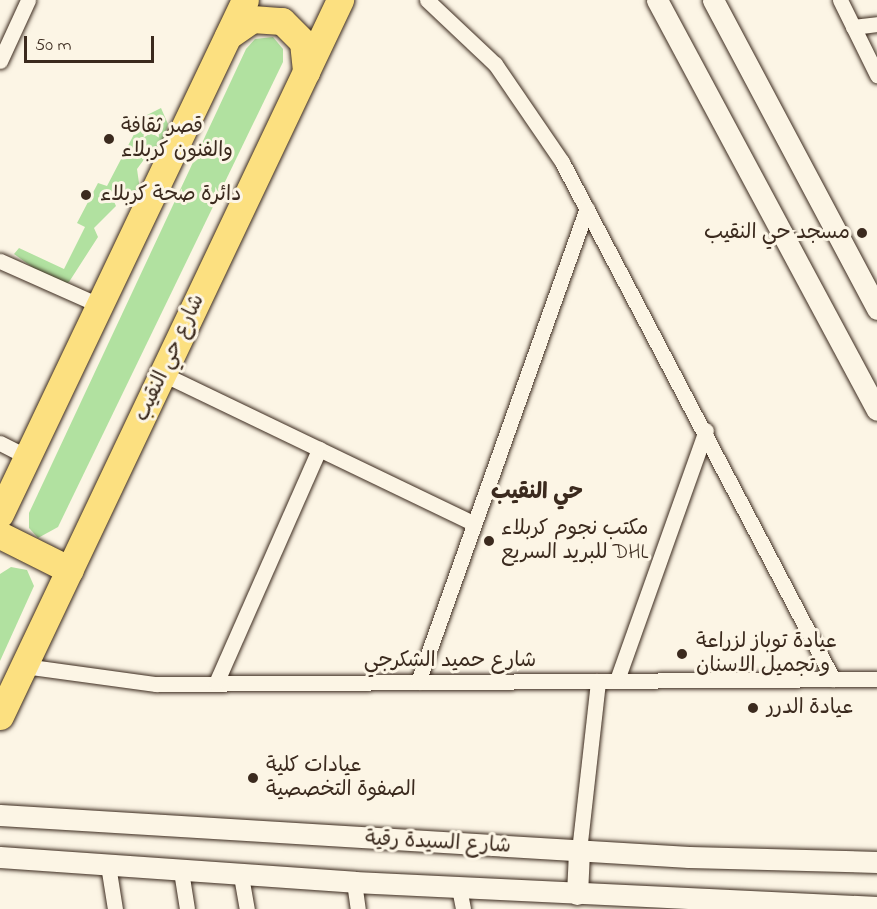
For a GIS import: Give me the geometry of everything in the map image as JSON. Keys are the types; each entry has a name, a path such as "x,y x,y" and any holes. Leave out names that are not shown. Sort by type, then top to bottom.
{"highway":[{"path":"0,514 245,0"},
{"name":"شارع حي النقيب","path":"0,717 340,0"},
{"path":"227,37 252,19 282,21 303,42 306,72"},
{"path":"0,535 70,570"}],"main road":[{"path":"657,0 877,410"},
{"path":"713,0 877,309"},
{"name":"شارع السيدة رقية","path":"0,815 579,851 877,862"},
{"path":"578,902 579,851"},
{"name":"شارع السيدة رقية","path":"0,857 241,876 459,888 578,902 877,907"}],"street":[{"path":"0,61 7,32 28,0"},
{"path":"427,0 516,90 587,208 706,430 833,679"},
{"path":"840,0 877,75"},
{"path":"853,27 877,24"},
{"path":"418,682 587,208"},
{"path":"0,261 99,305"},
{"path":"163,374 474,524"},
{"path":"617,680 706,430"},
{"path":"0,442 27,457"},
{"path":"216,683 319,449"},
{"name":"شارع حميد الشكرجي","path":"24,666 117,682 877,680"},
{"path":"579,851 598,681"},
{"path":"108,865 115,909"},
{"path":"181,871 187,909"},
{"path":"241,876 247,909"},
{"path":"354,882 358,909"},
{"path":"459,888 463,909"}],"green space":[{"path":"273,37 283,49 283,62 58,527 38,538 29,528 29,513 246,49 255,39"},
{"path":"161,108 168,124 161,150 151,150 137,169 140,190 110,193 116,206 94,228 98,237 69,282 60,287 14,254 19,248 64,269 85,227 77,223 98,183 107,186 143,117"},
{"path":"11,567 27,570 34,586 0,661 0,574"}],"place":[{"name":"قصر ثقافة والفنون كربلاء","path":"109,139"},
{"name":"دائرة صحة كربلاء","path":"86,195"},
{"name":"مسجد حي النقيب","path":"862,233"},
{"name":"مكتب نجوم كربلاء للبريد السريع DHL","path":"489,541"},
{"name":"عيادة توباز لزراعة و تجميل الاسنان","path":"682,654"},
{"name":"عيادة الدرر","path":"753,708"},
{"name":"عيادات كلية الصفوة التخصصية","path":"253,778"}],"district":[{"name":"حي النقيب","path":"537,494"}]}
